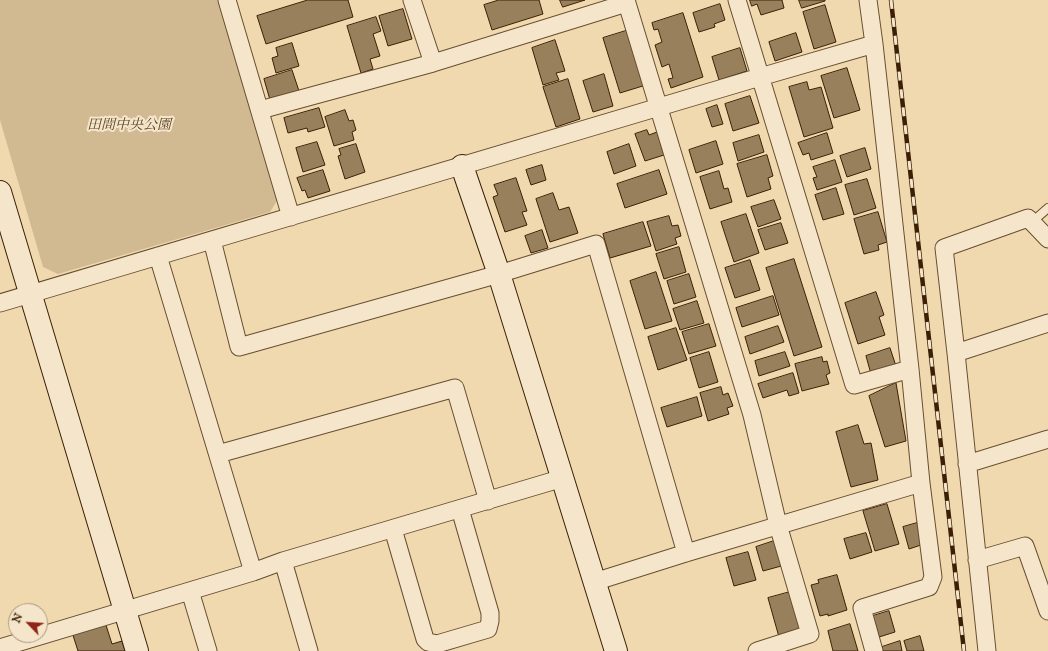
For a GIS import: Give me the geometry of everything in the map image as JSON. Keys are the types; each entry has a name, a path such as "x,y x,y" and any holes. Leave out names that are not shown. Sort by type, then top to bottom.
{"street":[{"path":"227,0 291,217"},
{"path":"412,0 433,63"},
{"path":"737,0 854,385 910,369"},
{"path":"868,0 910,369 921,483 933,578 929,587 862,608 874,651"},
{"path":"260,110 433,63 627,1 752,414 778,525 810,634 757,651"},
{"path":"0,303 874,44"},
{"path":"462,166 499,274 616,651"},
{"path":"0,192 137,651"},
{"path":"987,651 944,248 1028,218 1048,239"},
{"path":"212,240 239,347 499,274 596,244 686,553"},
{"path":"158,256 253,572"},
{"path":"956,353 1048,323"},
{"path":"218,454 455,388 488,501"},
{"path":"967,464 1048,439"},
{"path":"0,648 253,572 282,561 563,478"},
{"path":"594,582 778,525 921,483"},
{"path":"393,529 425,639 428,642 437,644 488,629 490,613 460,509"},
{"path":"977,560 1025,546 1048,611"},
{"path":"282,561 309,651"},
{"path":"190,591 208,651"}],"lane":[{"path":"1032,222 1048,208"}],"green space":[{"name":"田間中央公園","path":"0,0 218,0 278,199 270,212 58,274 43,267 0,120"}],"building":[{"path":"308,0 348,0 353,17 266,44 257,16"},
{"path":"499,0 539,0 543,14 492,30 484,5"},
{"path":"560,0 585,0 563,7"},
{"path":"750,0 782,0 784,8 761,15 757,4 752,6"},
{"path":"799,0 825,0 825,1 802,8"},
{"path":"720,4 725,20 714,24 715,27 699,32 693,13"},
{"path":"825,5 836,42 814,49 803,12"},
{"path":"403,9 412,39 388,46 379,16"},
{"path":"683,13 703,77 671,88 668,79 673,78 669,64 662,67 655,45 662,42 658,29 654,30 652,23"},
{"path":"376,17 381,31 373,34 380,56 370,59 373,69 361,73 347,26"},
{"path":"629,30 646,85 620,93 603,38"},
{"path":"796,33 802,52 775,61 769,42"},
{"path":"555,40 565,71 556,73 559,80 543,85 532,48"},
{"path":"292,43 299,66 276,73 272,58 278,56 276,48"},
{"path":"740,48 747,71 719,80 712,57"},
{"path":"847,68 860,110 834,118 821,76"},
{"path":"292,70 299,91 270,100 264,79"},
{"path":"604,74 613,106 593,112 583,81"},
{"path":"568,79 580,119 556,127 543,87"},
{"path":"807,82 809,90 821,87 833,128 804,137 789,87"},
{"path":"750,96 759,123 733,131 725,104"},
{"path":"717,105 723,124 712,127 706,109"},
{"path":"319,108 325,127 308,132 307,128 288,133 284,118"},
{"path":"345,110 349,121 353,120 356,130 352,132 354,140 334,146 325,117"},
{"path":"647,130 649,135 657,132 664,155 645,161 635,134"},
{"path":"827,133 833,153 811,160 809,153 803,155 798,143"},
{"path":"759,135 764,152 738,161 733,143"},
{"path":"716,141 723,164 696,173 689,150"},
{"path":"317,142 325,165 303,172 296,148"},
{"path":"356,144 365,172 345,179 338,156 341,155 339,149"},
{"path":"629,144 636,166 614,174 607,152"},
{"path":"865,148 871,169 847,177 840,156"},
{"path":"767,155 773,176 768,178 771,189 747,197 737,164"},
{"path":"835,160 842,182 817,190 813,178 817,177 813,167"},
{"path":"542,165 546,180 531,185 526,170"},
{"path":"323,170 330,191 308,198 305,190 302,191 297,178"},
{"path":"659,170 667,194 625,208 617,184"},
{"path":"719,171 724,189 728,188 732,202 710,209 700,177"},
{"path":"516,178 527,211 522,212 527,225 505,232 493,197 498,195 494,185"},
{"path":"867,179 876,208 854,215 845,185"},
{"path":"836,188 844,214 823,220 815,195"},
{"path":"553,193 559,210 569,207 578,233 550,242 536,199"},
{"path":"774,200 781,219 758,227 751,207"},
{"path":"878,212 887,242 878,245 879,250 864,254 854,219"},
{"path":"746,214 759,253 734,262 721,222"},
{"path":"669,216 672,226 678,225 681,236 675,238 677,244 656,251 647,222"},
{"path":"643,222 651,246 610,258 603,234"},
{"path":"781,223 788,243 765,250 758,230"},
{"path":"542,230 548,248 531,253 525,236"},
{"path":"679,247 686,272 664,279 656,254"},
{"path":"794,259 822,347 794,356 766,268"},
{"path":"750,260 760,290 735,298 725,268"},
{"path":"656,272 672,321 645,329 630,281"},
{"path":"689,274 696,297 674,304 667,281"},
{"path":"876,292 884,315 879,317 885,335 858,344 845,303"},
{"path":"773,296 779,315 742,327 736,308"},
{"path":"697,301 704,323 680,330 673,309"},
{"path":"709,324 716,346 689,354 682,332"},
{"path":"778,326 784,342 750,354 745,337"},
{"path":"676,328 687,360 658,370 648,337"},
{"path":"890,348 896,366 871,374 866,356"},
{"path":"709,352 718,382 699,388 690,358"},
{"path":"785,352 790,366 759,376 755,361"},
{"path":"822,357 823,362 827,361 830,373 826,375 829,384 802,391 795,364"},
{"path":"793,373 799,393 789,396 787,390 763,398 758,384"},
{"path":"896,383 906,441 885,447 869,396"},
{"path":"721,387 723,395 728,393 733,406 727,408 729,414 708,421 700,393"},
{"path":"697,397 702,416 667,427 661,408"},
{"path":"858,425 864,444 871,443 878,480 851,487 836,432"},
{"path":"887,504 899,544 875,551 863,511"},
{"path":"917,523 924,544 909,549 903,527"},
{"path":"866,533 872,552 850,559 844,539"},
{"path":"777,540 785,565 763,571 756,547"},
{"path":"748,552 756,580 734,586 726,558"},
{"path":"837,575 847,610 828,616 828,614 820,616 811,585 819,583 818,580"},
{"path":"790,592 801,630 779,637 768,598"},
{"path":"889,611 895,632 879,637 873,616"},
{"path":"105,622 112,644 122,641 125,651 78,651 72,632"},
{"path":"850,624 858,651 833,651 828,631"},
{"path":"920,636 924,651 907,651 904,641"},
{"path":"900,641 902,651 883,651 882,647"}],"railway":[{"path":"891,0 964,651"}]}
